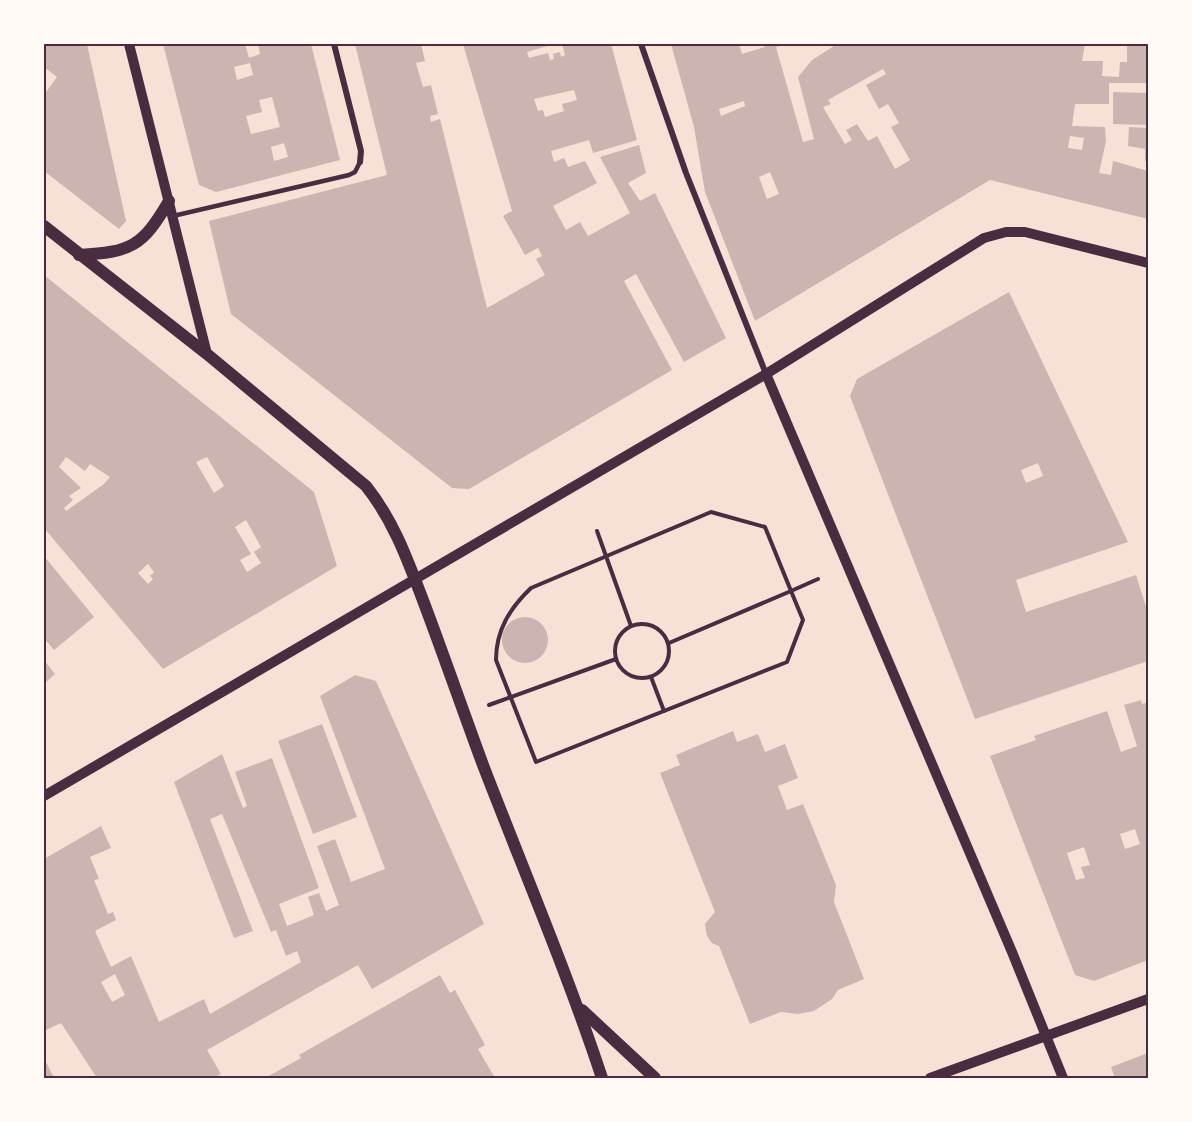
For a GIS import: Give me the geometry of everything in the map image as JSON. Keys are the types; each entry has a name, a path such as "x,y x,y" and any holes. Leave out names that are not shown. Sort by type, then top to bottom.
{"main road":[{"path":"79,255 111,253 131,247 147,234 169,201"},
{"path":"44,226 207,354 366,486 384,508 397,532 415,578 483,765 579,1007 602,1078"},
{"path":"579,1007 655,1078"}],"street":[{"path":"129,44 207,354"},
{"path":"334,44 361,151 360,162"},
{"path":"641,44 686,173 766,374 1063,1078"},
{"path":"44,796 766,374 984,238 1006,232 1024,232 1149,263"},
{"path":"930,1078 1149,999"}],"lane":[{"path":"173,216 349,175 355,172 360,162"}],"path":[{"path":"711,512 765,526 803,620 787,662 536,762 496,660 496,642 502,626 518,600 531,588 607,556 711,512"},
{"path":"597,531 631,626"},
{"path":"669,643 818,579"},
{"path":"651,625 665,635 669,643 667,664 651,677 630,675 616,659 616,642 620,634 631,626 651,625"},
{"path":"488,705 616,659"},
{"path":"651,677 664,711"}],"building":[{"path":"44,44 87,44 126,221 119,229 44,171 44,91 46,92 57,77 44,67"},
{"path":"163,44 245,44 249,58 260,54 258,44 311,44 340,160 216,192 199,185","holes":["250,63 253,75 237,80 234,67","272,97 280,127 251,134 246,116 262,112 259,100","284,143 288,157 274,161 271,147"]},
{"path":"355,44 421,44 425,61 416,63 423,87 431,85 438,114 430,116 431,122 440,119 487,308 545,275 536,259 542,256 538,248 525,255 503,216 512,211 463,44 554,44 527,52 529,58 548,53 550,60 554,59 553,54 560,52 561,57 565,55 562,44 611,44 637,140 593,153 589,140 551,151 554,162 564,158 568,167 585,161 597,183 553,206 566,230 580,222 588,236 630,213 600,157 639,145 646,173 628,183 640,201 655,193 726,338 684,362 636,274 624,281 672,370 469,489 452,488 231,314 209,221 387,175","holes":["574,90 577,100 562,104 564,111 545,117 543,110 538,111 534,99"]},
{"path":"671,44 721,44 722,46 739,44 742,54 765,47 764,44 785,44 776,47 803,142 814,139 798,77 812,60 834,46 833,44 1085,44 1082,61 1103,61 1102,76 1119,77 1120,62 1127,62 1127,44 1148,44 1148,83 1109,83 1109,104 1075,104 1072,126 1105,127 1106,141 1099,173 1111,175 1113,161 1148,171 1148,219 990,180 755,321 705,192 694,127","holes":["883,69 886,74 866,85 879,109 888,104 899,123 891,127 910,160 895,169 877,136 868,141 857,124 846,130 852,140 845,144 823,107 831,104 828,100","744,101 745,106 721,116 719,109","1070,136 1084,138 1082,150 1068,148","770,172 779,194 767,199 759,177"]},
{"path":"1113,92 1148,93 1148,125 1113,124"},
{"path":"1129,127 1148,128 1148,163 1145,161 1145,149 1128,146"},
{"path":"44,275 314,492 337,566 163,669 44,528","holes":["66,457 85,471 90,464 110,477 104,484 66,511 64,508 73,500 69,496 81,488 59,467","207,457 224,486 214,493 196,462","246,520 261,547 254,552 261,563 247,572 240,560 251,554 235,527","148,564 154,572 150,576 153,579 148,584 138,573"]},
{"path":"1009,292 1128,542 1016,580 1026,612 1136,575 1148,613 1148,661 975,719 850,396 857,379","holes":["1038,463 1043,476 1026,483 1021,470"]},
{"path":"44,556 94,617 54,650 44,638"},
{"path":"525,617 541,624 548,640 541,656 525,663 509,656 502,640 509,624"},
{"path":"44,660 55,674 44,684"},
{"path":"355,675 376,681 484,924 372,989 358,965 207,1050 221,1074 212,1078 97,1078 61,1023 44,1031 44,859 101,826 111,848 90,857 99,879 94,880 108,914 113,912 116,920 95,931 111,967 131,956 159,1022 204,999 210,1014 301,962 297,951 286,956 276,930 271,932 222,814 210,819 253,931 234,938 174,782 222,754 243,808 247,806 235,772 272,758 319,888 279,904 287,926 314,915 308,897 319,893 326,911 339,905 317,846 335,839 351,882 385,869 320,696","holes":["115,974 125,995 112,1002 101,982"]},
{"path":"1141,700 1142,704 1148,702 1148,864 1146,865 1148,960 1094,981 1075,975 990,756 1036,740 1034,736 1107,711 1121,752 1137,746 1124,705","holes":["1135,829 1140,844 1125,849 1120,834","1084,847 1090,865 1081,867 1085,878 1076,880 1067,853"]},
{"path":"322,724 357,817 313,834 278,741"},
{"path":"733,731 737,742 758,734 765,752 785,744 798,778 778,786 787,810 803,804 836,885 834,902 864,979 838,990 832,999 814,1011 798,1014 781,1012 750,1024 719,946 712,943 707,936 705,924 715,912 660,773 680,765 676,755"},
{"path":"440,975 450,993 455,990 485,1045 478,1049 495,1078 392,1078 391,1076 387,1078 265,1078 301,1058 299,1055"},
{"path":"1148,1053 1148,1078 1115,1078 1111,1067"},
{"path":"44,1058 54,1078 44,1078"}]}
